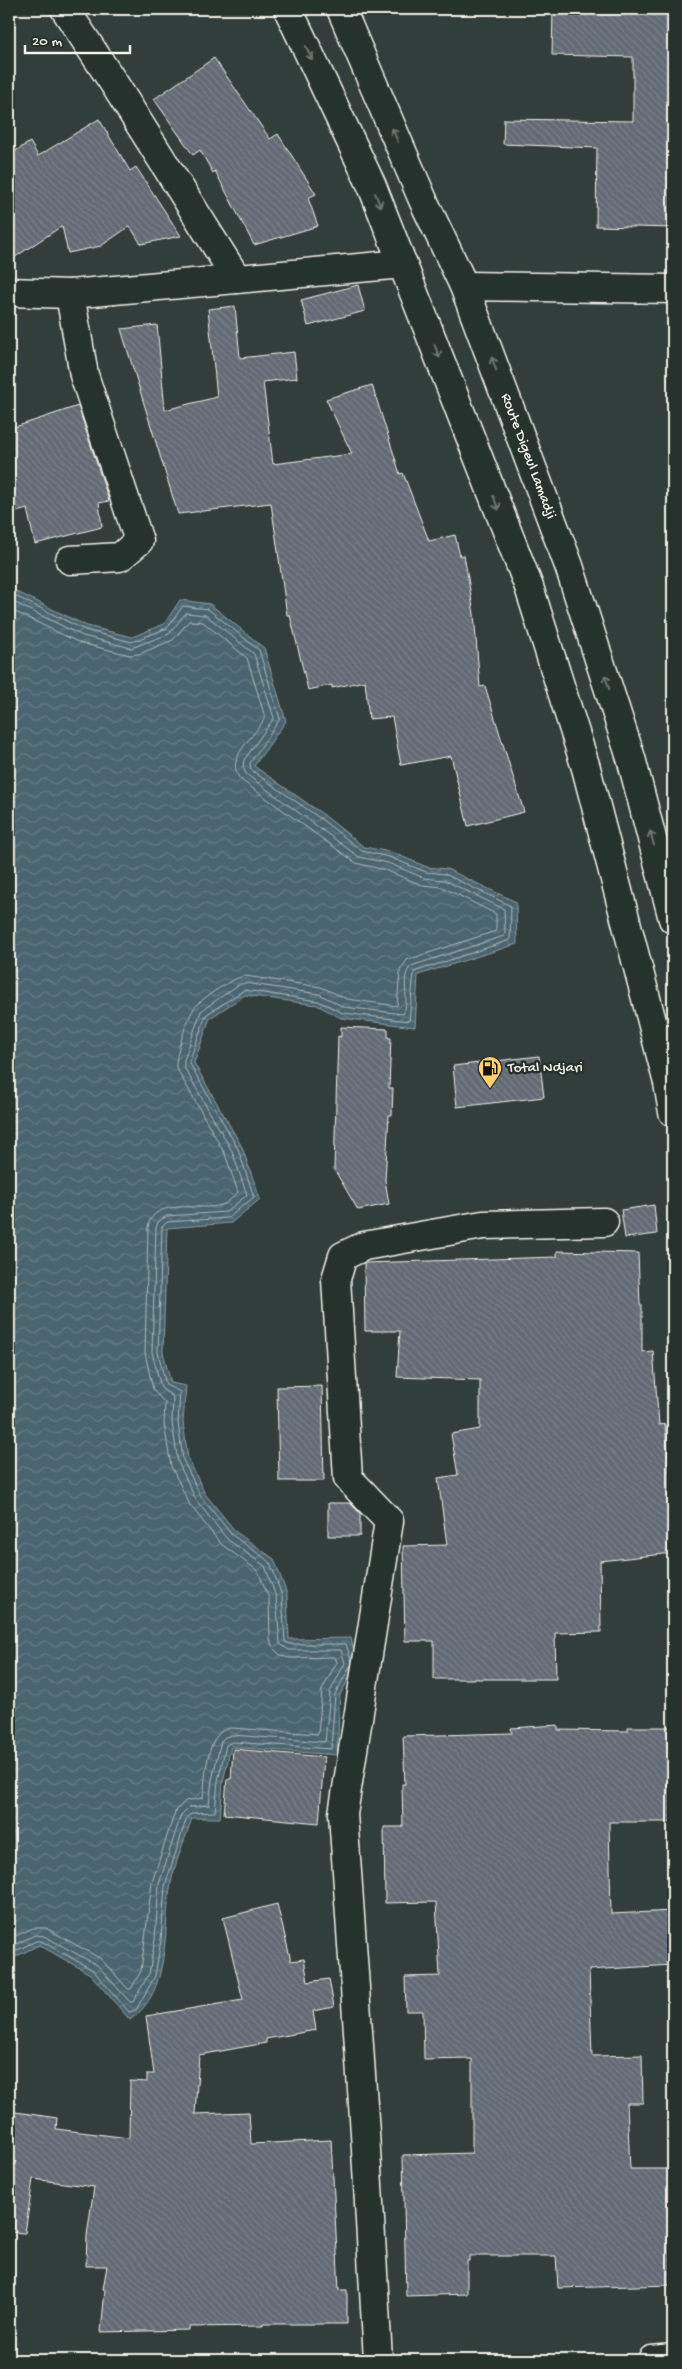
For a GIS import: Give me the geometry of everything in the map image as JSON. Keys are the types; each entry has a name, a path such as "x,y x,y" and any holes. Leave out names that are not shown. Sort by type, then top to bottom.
{"street":[{"path":"64,9 115,85 237,279"},
{"path":"288,9 372,186 529,587 586,768 666,1073 673,1112"},
{"name":"Route Digeul Lamadji","path":"341,9 423,200 464,286 569,566 631,758 673,919"},
{"path":"9,292 70,294 404,264"},
{"path":"464,286 673,290"},
{"path":"70,294 84,375 139,541 120,557 70,560"},
{"path":"378,2360 365,2133 343,1814 389,1521 348,1478 336,1279 343,1256 364,1246 483,1224 604,1222"},
{"path":"652,2360 673,2358"}],"water":[{"path":"9,588 87,626 132,637 164,624 180,600 210,604 264,648 286,721 254,766 324,815 364,847 391,852 427,867 447,869 516,902 517,944 418,975 415,1027 341,1018 317,1005 245,995 210,1018 194,1063 242,1147 260,1199 231,1223 167,1228 163,1352 171,1383 186,1386 183,1422 188,1458 205,1494 236,1532 274,1559 287,1594 289,1639 351,1638 357,1664 340,1695 337,1755 231,1747 223,1782 220,1818 192,1818 170,1888 163,1960 159,1977 153,1994 143,2008 130,2020 90,1974 39,1945 9,1960"}],"building":[{"path":"553,9 673,9 673,228 596,226 597,148 503,144 504,119 633,121 633,57 552,55"},
{"path":"214,58 270,139 278,134 316,194 308,198 318,226 254,245 215,171 213,173 200,150 193,155 154,99"},
{"path":"99,119 130,171 136,167 181,236 141,244 130,226 101,246 68,253 62,226 9,261 9,155 30,142 38,156"},
{"path":"358,285 365,311 308,326 301,300"},
{"path":"235,306 240,358 294,352 297,378 263,382 273,464 352,454 326,399 372,385 400,474 403,473 429,541 455,535 460,556 464,555 474,614 480,687 485,686 524,812 468,826 451,756 401,765 392,717 369,719 365,681 332,688 332,685 308,690 290,615 287,615 271,503 178,514 121,329 157,325 165,410 217,397 208,309"},
{"path":"78,406 109,501 99,503 102,527 35,544 27,509 9,514 9,429"},
{"path":"341,1027 388,1029 388,1038 391,1038 389,1088 393,1088 392,1115 389,1115 385,1180 389,1204 358,1210 334,1169 338,1036 341,1037"},
{"path":"539,1056 544,1097 457,1107 453,1066"},
{"path":"654,1205 657,1234 625,1238 621,1210"},
{"path":"557,1251 638,1253 640,1305 642,1305 642,1352 653,1351 659,1425 665,1424 673,1501 673,1553 600,1561 601,1632 555,1633 556,1679 434,1679 434,1641 405,1641 403,1546 447,1545 438,1478 458,1475 451,1434 480,1429 480,1380 397,1377 400,1331 365,1331 364,1263 557,1257"},
{"path":"322,1386 324,1481 279,1481 277,1387"},
{"path":"328,1503 350,1503 360,1513 360,1536 328,1536"},
{"path":"558,1725 558,1730 628,1731 628,1727 673,1727 673,1822 609,1822 611,1914 673,1911 673,1965 589,1970 592,2056 642,2055 643,2103 627,2103 630,2169 672,2169 673,2285 558,2288 556,2256 469,2256 469,2261 467,2261 467,2294 406,2296 403,2155 472,2153 472,2059 424,2060 423,2011 406,2011 405,1977 440,1976 436,1902 385,1903 384,1827 403,1827 402,1784 405,1784 403,1736 512,1733 511,1728"},
{"path":"233,1749 324,1757 319,1823 224,1814 227,1779 231,1779"},
{"path":"277,1904 291,1961 304,1959 308,1982 329,1979 334,2007 313,2011 316,2030 266,2039 266,2043 199,2055 195,2114 249,2112 251,2144 331,2140 339,2290 347,2290 347,2324 263,2324 263,2326 189,2327 189,2330 101,2332 105,2290 103,2289 107,2266 86,2266 87,2235 94,2187 33,2179 25,2233 9,2232 9,2111 57,2118 56,2129 129,2138 130,2081 147,2082 147,2074 154,2074 146,2016 243,2000 223,1918"}],"place":[{"name":"Total Ndjari","path":"490,1089"}]}
